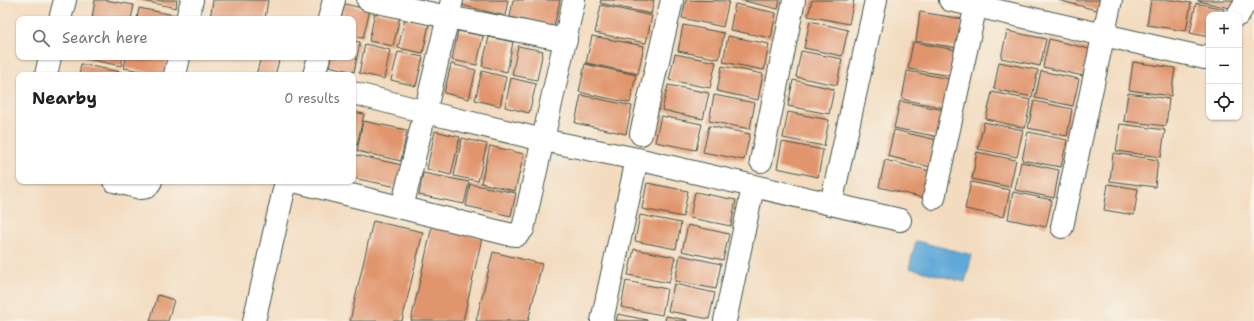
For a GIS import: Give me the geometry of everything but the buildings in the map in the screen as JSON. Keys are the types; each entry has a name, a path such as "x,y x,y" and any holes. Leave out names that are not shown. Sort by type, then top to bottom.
{"street":[{"path":"61,16 65,0"},
{"path":"188,16 192,0"},
{"path":"329,16 334,0"},
{"path":"368,0 450,9 566,40"},
{"path":"306,184 517,235 523,229 574,0"},
{"path":"641,134 672,0"},
{"path":"761,161 794,0"},
{"path":"831,204 876,0"},
{"path":"950,0 976,3 1103,35 1206,57"},
{"path":"1062,227 1111,0"},
{"path":"1240,12 1247,0"},
{"path":"934,198 976,3"},
{"path":"402,208 450,9"},
{"path":"47,72 49,60"},
{"path":"176,72 178,60"},
{"path":"315,72 318,60"},
{"path":"356,94 543,140 637,159 900,220"},
{"path":"602,321 637,159"},
{"path":"125,184 140,188 147,187 149,184"},
{"path":"254,321 285,184"},
{"path":"725,321 753,187"}],"water":[{"path":"916,241 972,255 965,282 909,268"}]}
